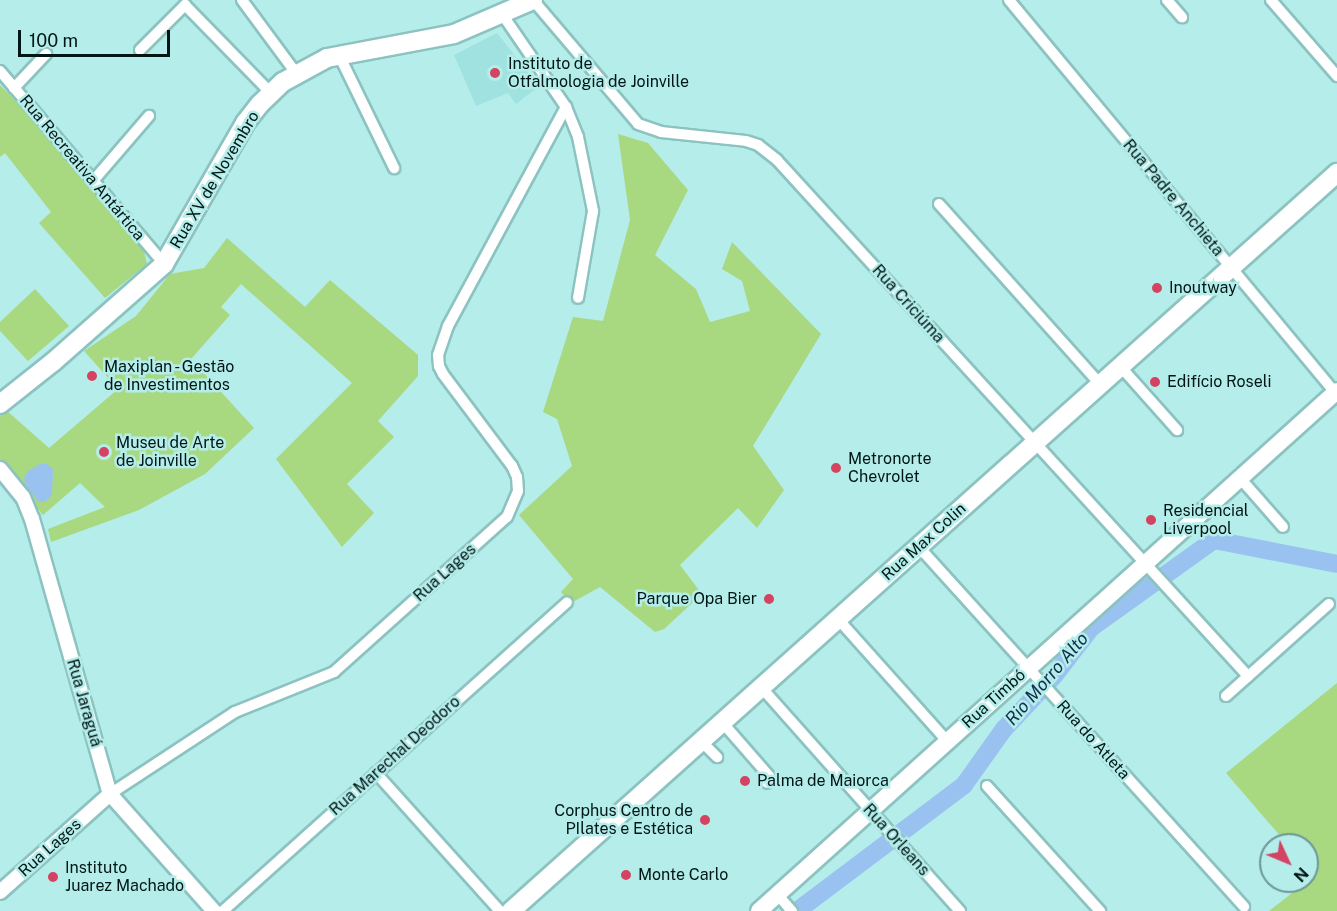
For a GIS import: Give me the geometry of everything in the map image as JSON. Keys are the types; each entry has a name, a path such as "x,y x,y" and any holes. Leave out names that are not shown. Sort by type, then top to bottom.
{"main road":[{"name":"Rua XV de Novembro","path":"0,404 53,362 164,264 237,136 271,93 296,73 339,56 441,38 533,0"},
{"name":"Rua Max Colin","path":"511,911 1337,173"},
{"name":"Rua Timbó","path":"759,911 785,903 871,811 947,741 1148,568 1240,478 1336,393"}],"street":[{"path":"242,0 296,73"},
{"name":"Rua Criciúma","path":"533,0 638,124 661,132 747,141 768,152 1248,676"},
{"name":"Rua Padre Anchieta","path":"1009,0 1336,393"},
{"path":"1167,0 1182,17"},
{"path":"1270,0 1337,76"},
{"path":"141,50 185,5 271,93"},
{"path":"502,14 566,107 578,137 594,211 578,298"},
{"path":"14,88 46,54"},
{"path":"339,56 394,168"},
{"name":"Rua Recreativa Antártica","path":"0,71 164,264"},
{"name":"Rua Lages","path":"0,892 110,794 235,712 334,672 507,517 518,491 517,477 512,466 443,374 439,366 438,355 448,326 566,107"},
{"path":"93,181 149,116"},
{"path":"939,204 1100,384"},
{"path":"1120,366 1176,430"},
{"name":"Rua Jaraguá","path":"0,469 23,498 30,513 110,794 214,911"},
{"path":"1240,478 1283,527"},
{"name":"Rua do Atleta","path":"919,547 1244,907"},
{"name":"Rua Marechal Deodoro","path":"223,911 567,602"},
{"path":"1226,696 1329,604"},
{"path":"838,619 947,741"},
{"name":"Rua Orleans","path":"761,687 960,911"},
{"path":"723,722 770,776 767,783"},
{"path":"701,741 717,757"},
{"path":"376,773 500,911"},
{"path":"987,786 1100,911"}],"shaded area":[{"name":"Instituto de Otfalmologia de Joinville","path":"497,33 539,86 516,104 508,93 476,106 454,55"},
{"path":"40,464 47,464 53,469 52,495 45,502 39,502 26,486 24,479 27,472"}],"green space":[{"path":"0,85 33,119 143,247 147,264 105,298 39,223 51,212 5,153 0,157"},
{"path":"618,134 648,143 688,190 655,255 696,289 710,322 750,311 742,281 722,269 732,242 821,334 753,446 784,490 757,528 738,508 680,565 702,594 664,629 655,632 600,587 571,603 561,592 573,579 519,515 572,466 557,419 543,412 573,317 603,321 630,220"},
{"path":"227,238 305,307 330,280 418,355 418,376 378,421 394,437 347,484 374,513 342,547 276,459 352,383 241,284 221,307 230,315 191,359 254,428 205,474 139,510 51,542 48,529 105,507 80,483 43,515 0,464 0,415 6,410 49,448 118,389 84,351 136,316 170,274 204,268"},
{"path":"35,289 69,326 28,361 0,331 0,322"},
{"path":"1337,683 1337,911 1269,911 1292,893 1319,893 1319,833 1278,833 1226,773"}],"waterway":[{"name":"Rio Morro Alto","path":"797,911 964,785 1004,729 1054,676 1091,628 1214,540 1337,564"}],"place":[{"name":"Instituto de Otfalmologia de Joinville","path":"495,73"},
{"name":"Inoutway","path":"1157,288"},
{"name":"Maxiplan - Gestão de Investimentos","path":"92,376"},
{"name":"Edifício Roseli","path":"1155,382"},
{"name":"Museu de Arte de Joinville","path":"104,452"},
{"name":"Metronorte Chevrolet","path":"836,468"},
{"name":"Residencial Liverpool","path":"1151,520"},
{"name":"Parque Opa Bier","path":"769,599"},
{"name":"Palma de Maiorca","path":"745,781"},
{"name":"Corphus Centro de PIlates e Estética","path":"705,820"},
{"name":"Monte Carlo","path":"626,875"},
{"name":"Instituto Juarez Machado","path":"53,877"}]}
